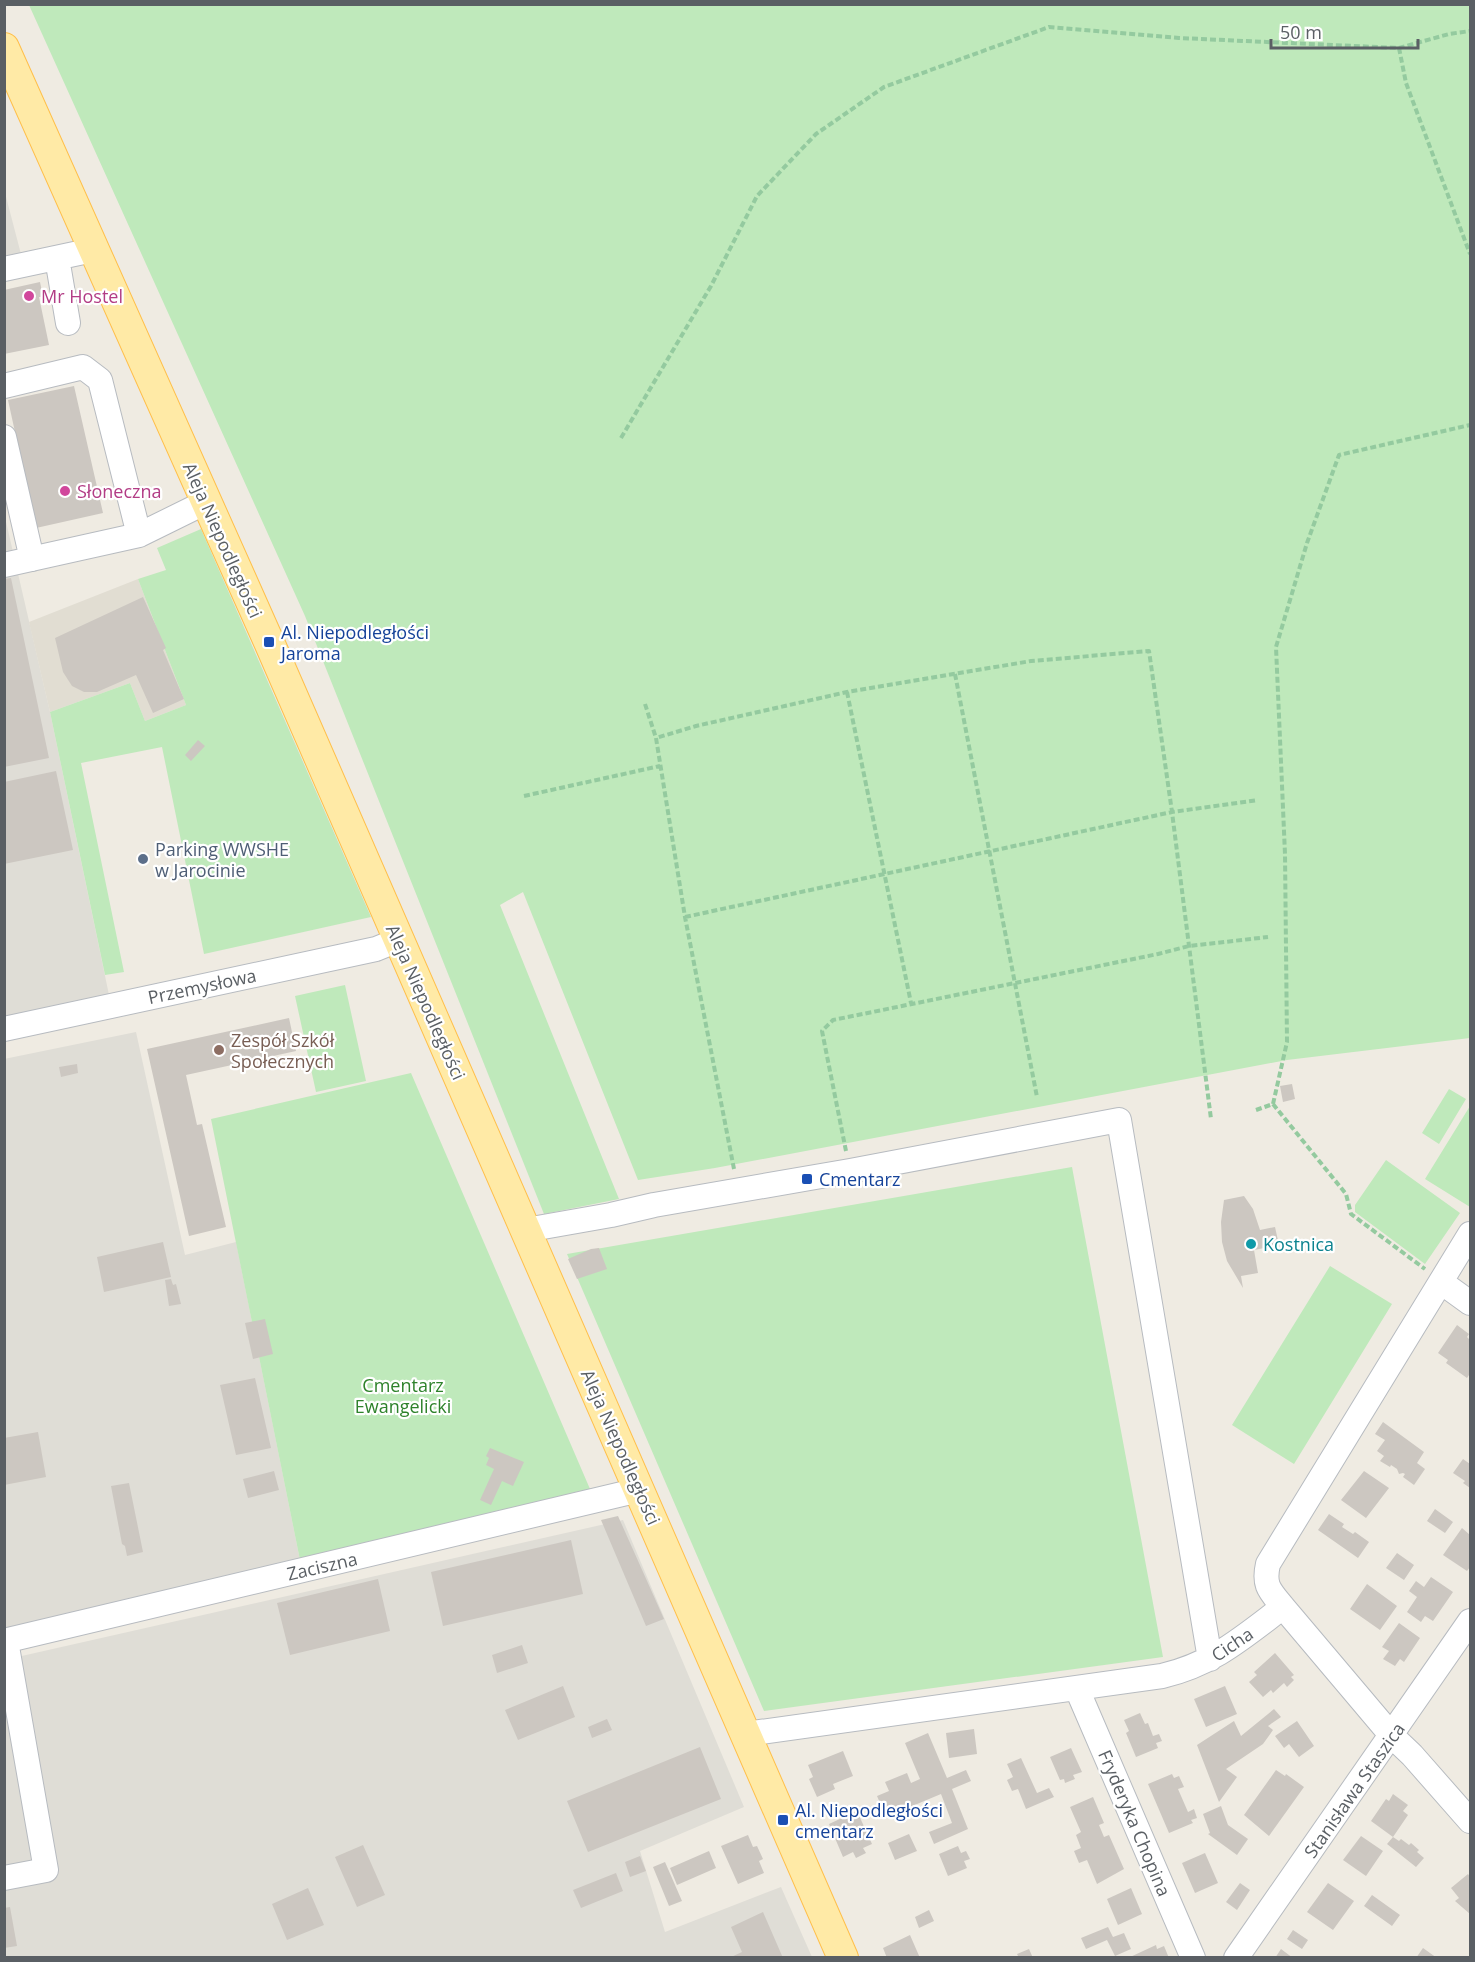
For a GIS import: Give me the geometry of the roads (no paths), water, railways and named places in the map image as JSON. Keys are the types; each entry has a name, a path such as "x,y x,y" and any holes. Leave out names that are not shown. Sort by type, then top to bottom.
{"main road":[{"name":"Aleja Niepodległości","path":"4,48 269,642 843,1958"}],"street":[{"path":"4,269 93,250"},
{"path":"57,258 68,323"},
{"path":"4,386 83,367 100,380 139,535"},
{"path":"4,436 32,559"},
{"path":"4,565 139,535 206,502"},
{"name":"Przemysłowa","path":"4,1029 376,949 398,940"},
{"path":"526,1230 1119,1120 1210,1659"},
{"path":"1470,1234 1435,1277 1268,1564 1265,1578 1268,1588 1283,1607 1392,1736 1412,1755 1470,1821"},
{"path":"1435,1277 1470,1303"},
{"name":"Zaciszna","path":"5,1641 639,1490"},
{"name":"Cicha","path":"746,1734 1077,1689 1185,1671 1231,1647 1283,1607"},
{"name":"Stanisława Staszica","path":"1236,1958 1470,1621"},
{"path":"4,1878 46,1870 5,1641"},
{"name":"Fryderyka Chopina","path":"1077,1689 1192,1958"}],"place":[{"name":"Mr Hostel","path":"29,296"},
{"name":"Słoneczna","path":"65,491"},
{"name":"Al. Niepodległości Jaroma","path":"269,642"},
{"name":"Parking WWSHE w Jarocinie","path":"143,859"},
{"name":"Zespół Szkół Społecznych","path":"219,1050"},
{"name":"Cmentarz","path":"807,1179"},
{"name":"Kostnica","path":"1251,1244"},
{"name":"Al. Niepodległości cmentarz","path":"783,1820"}],"park label":[{"name":"Cmentarz Ewangelicki","path":"403,1395"}]}
